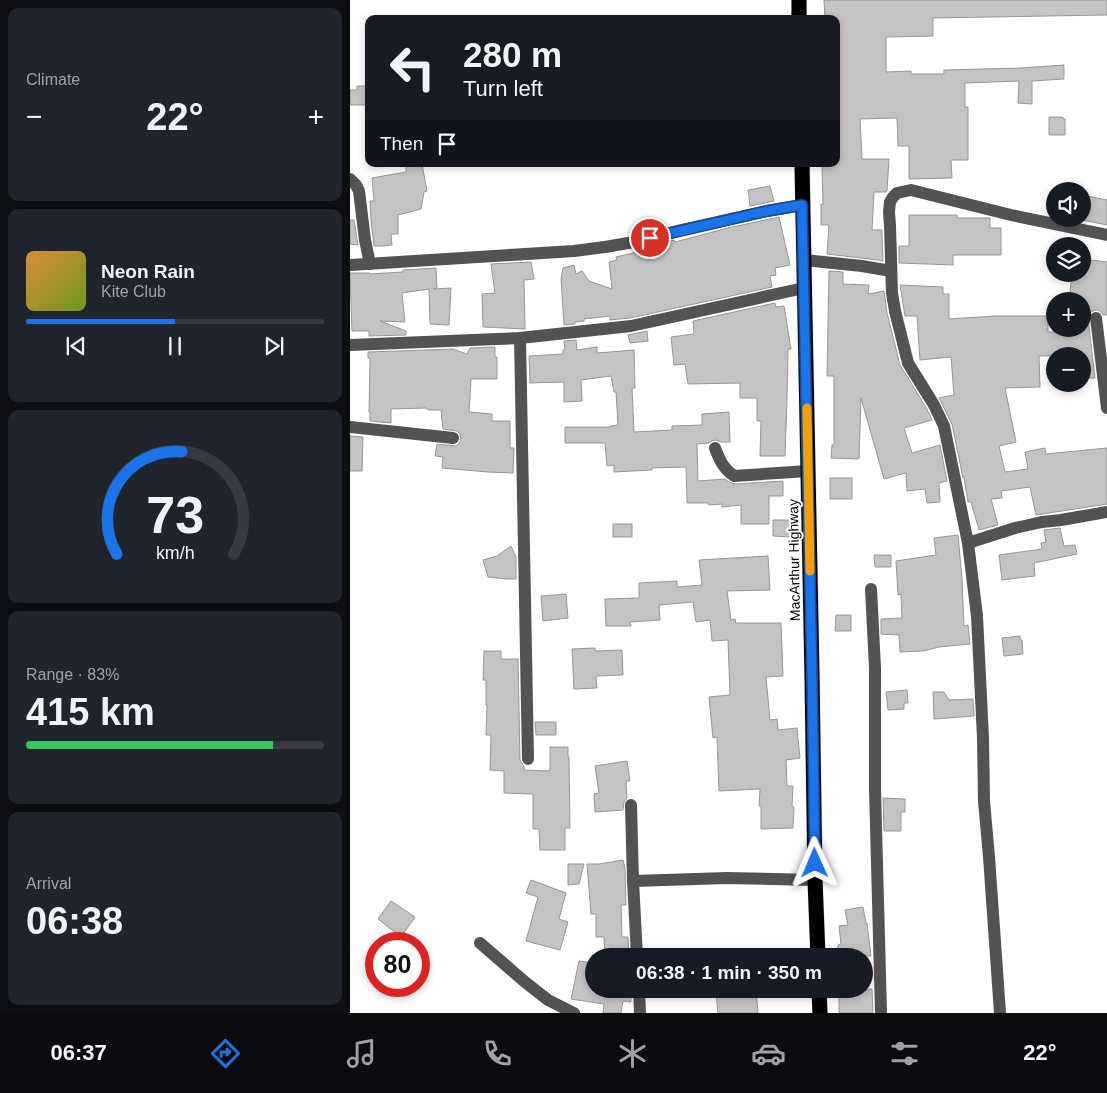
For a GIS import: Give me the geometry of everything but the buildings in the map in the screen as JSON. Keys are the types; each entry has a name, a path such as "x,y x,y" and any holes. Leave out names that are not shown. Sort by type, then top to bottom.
{"highway":[{"path":"799,0 799,15"},
{"name":"MacArthur Highway","path":"802,167 818,948"},
{"path":"819,998 820,1013"}],"street":[{"path":"350,179 359,191 364,240 370,264"},
{"path":"1000,1013 984,801 977,616 968,543 944,426 934,405 908,363 895,311 892,293 890,202 897,193 910,190 1010,215 1107,235"},
{"path":"350,265 605,248 767,211 802,205"},
{"path":"804,260 891,271"},
{"path":"350,345 520,338 631,326 804,288"},
{"path":"1096,318 1107,408"},
{"path":"520,338 528,759"},
{"path":"350,427 453,438"},
{"path":"715,448 721,464 734,476 808,471"},
{"path":"968,543 1015,528 1107,512"},
{"path":"871,590 875,668 875,799 881,1013"},
{"path":"631,805 637,948"},
{"path":"633,881 727,878 815,880"},
{"path":"480,943 548,1000 574,1013"},
{"path":"639,998 640,1013"}],"slow traffic":[{"path":"807,408 810,571"}],"route":[{"path":"650,238 767,211 802,205 815,863"}]}
